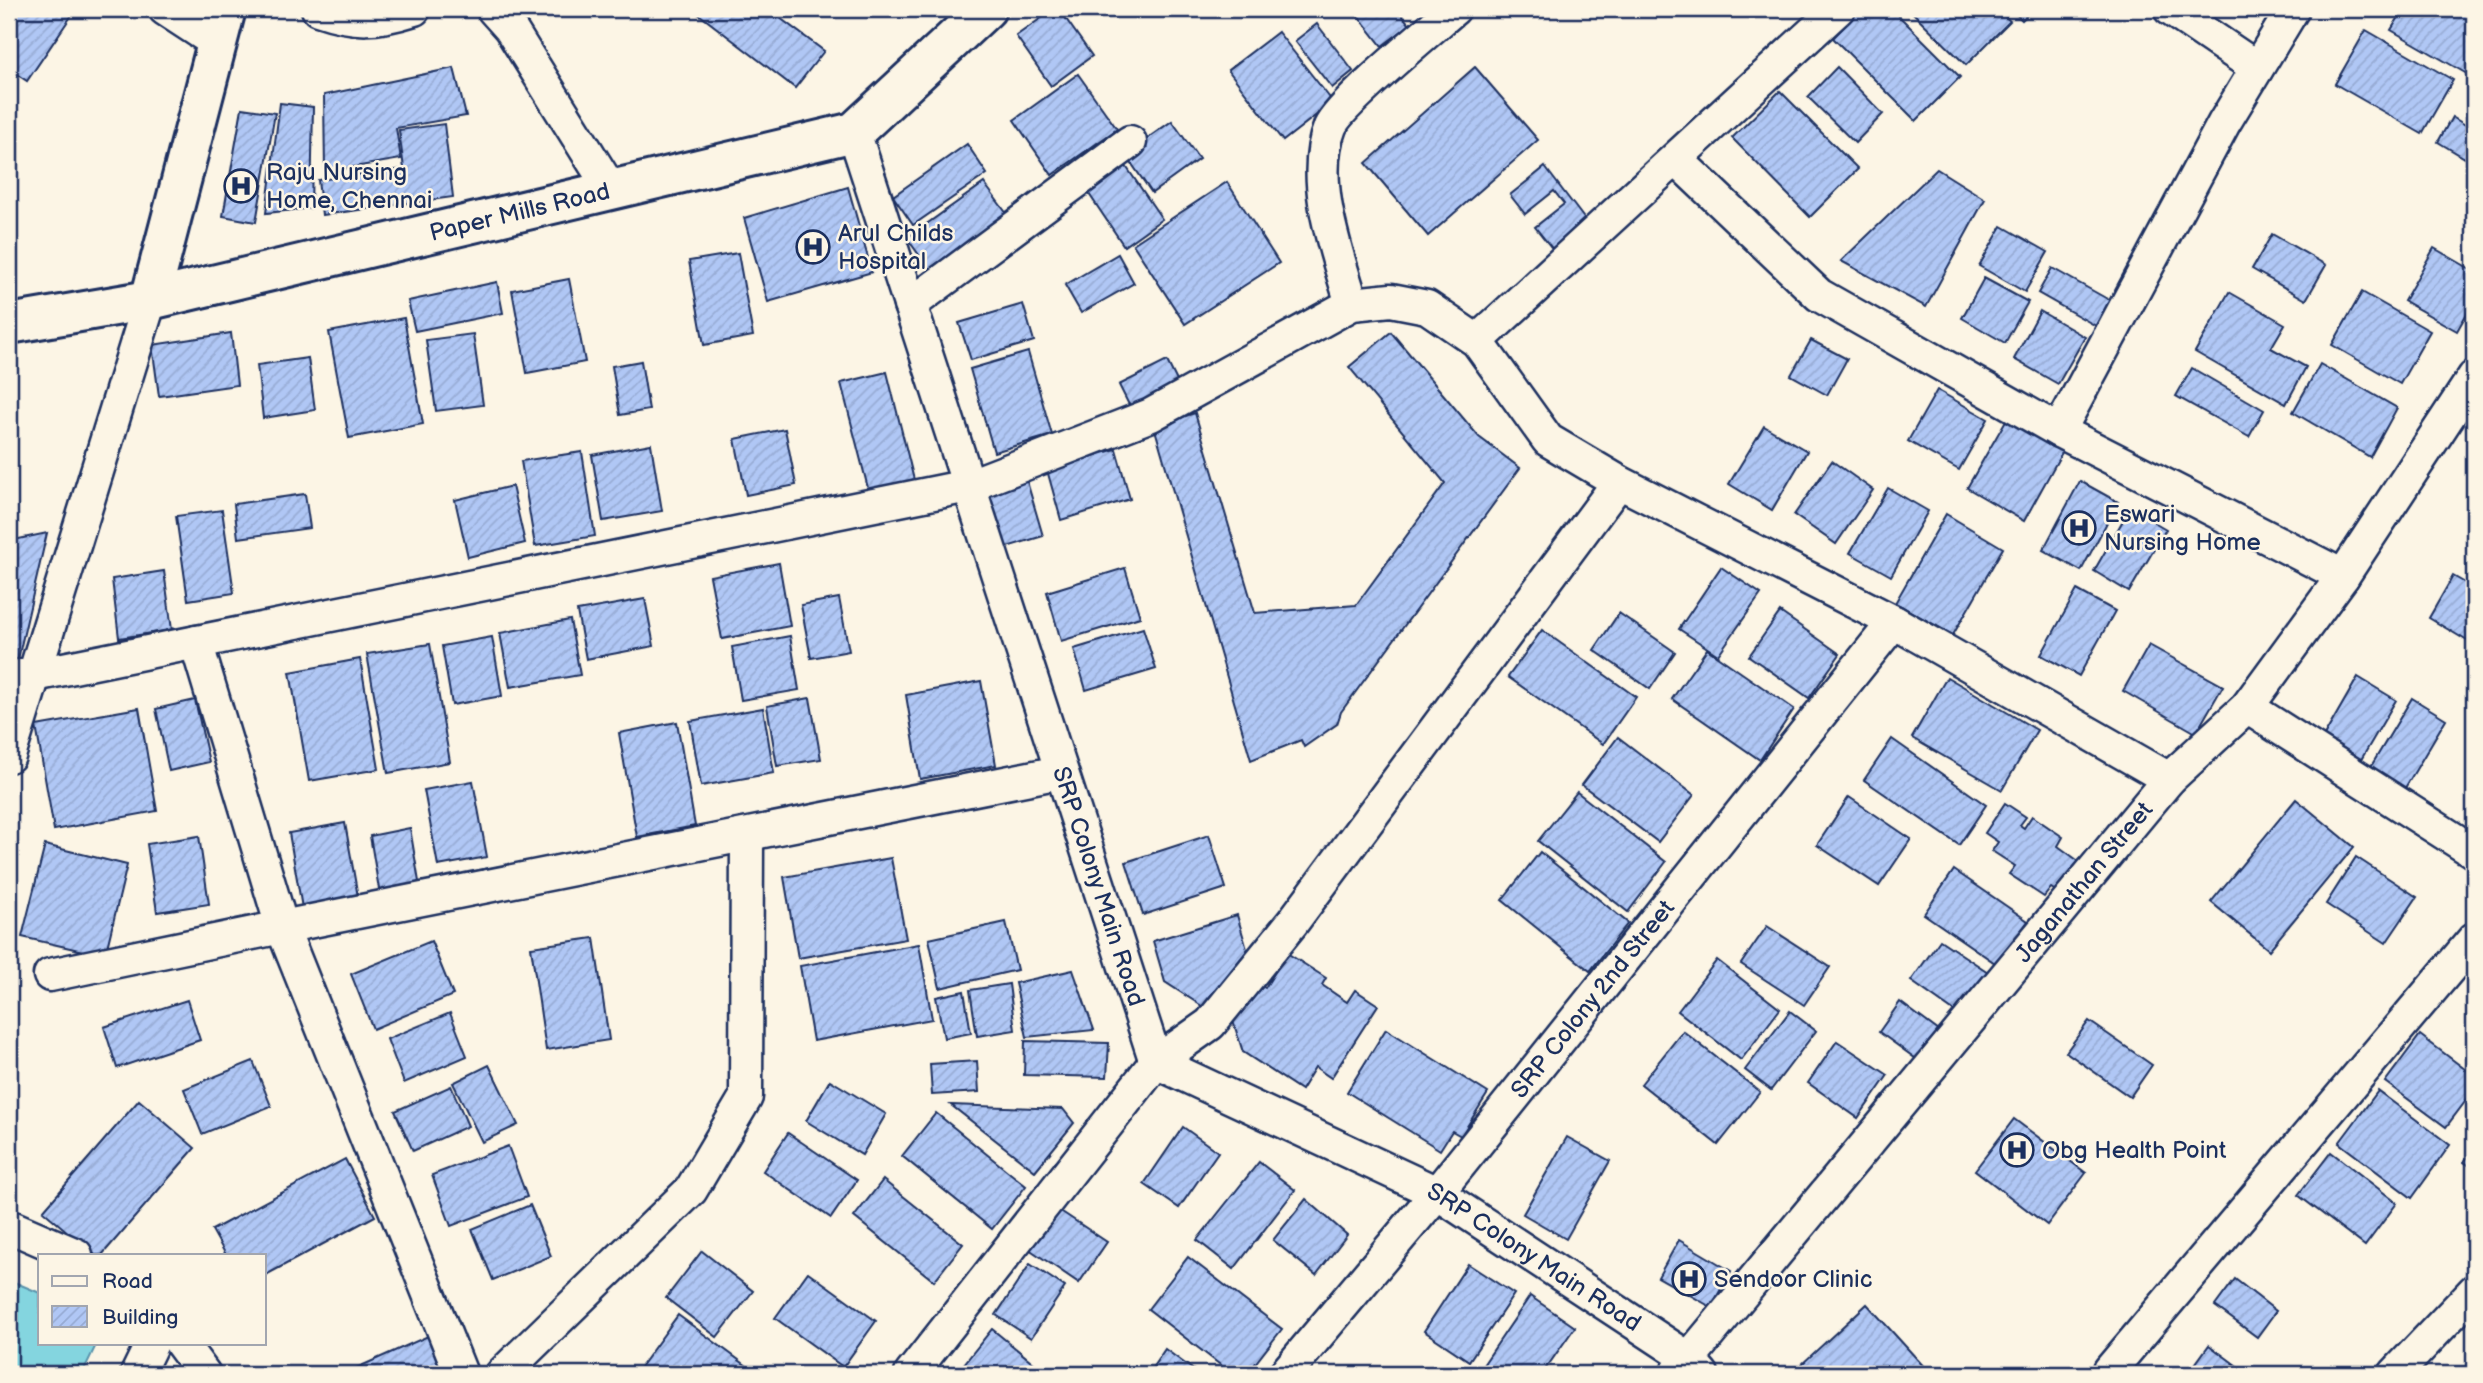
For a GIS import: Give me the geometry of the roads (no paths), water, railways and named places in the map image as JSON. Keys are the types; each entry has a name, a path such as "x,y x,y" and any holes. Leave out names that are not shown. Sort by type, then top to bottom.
{"main road":[{"name":"Paper Mills Road","path":"9,324 150,300 854,132 986,9"},
{"path":"150,300 221,26"}],"street":[{"path":"164,9 221,26"},
{"path":"318,9 345,18 370,20 414,9"},
{"path":"493,9 510,28 611,190"},
{"path":"1352,304 1323,205 1330,125 1352,101 1454,9"},
{"path":"1477,341 1677,160 1838,9"},
{"path":"2170,9 2257,68"},
{"path":"2059,431 2224,123 2293,9"},
{"name":"SRP Colony Main Road","path":"854,132 1156,1062 1437,1193 1689,1369"},
{"path":"910,305 1130,142"},
{"path":"1677,160 1819,295 2059,431 2343,576"},
{"path":"9,756 21,676 150,300"},
{"path":"21,676 968,486 1151,415 1352,304 1391,300 1427,307 1477,341 1548,440 1619,482 1894,621 2169,779"},
{"name":"Jaganathan Street","path":"1689,1369 2169,779 2247,706 2343,576 2474,377"},
{"path":"911,1374 1156,1062 1210,1024 1292,923 1619,482"},
{"name":"SRP Colony 2nd Street","path":"1285,1374 1437,1193 1894,621"},
{"path":"197,642 282,927 461,1374"},
{"path":"2247,706 2474,852"},
{"path":"50,975 1060,772"},
{"path":"502,1374 691,1191 746,1097 747,837"},
{"path":"2114,1374 2110,1370 2474,939"},
{"path":"9,1226 74,1254"},
{"path":"2395,1374 2474,1291"},
{"path":"137,1374 152,1344"},
{"path":"182,1344 204,1374"}],"water":[{"path":"9,1280 38,1292 38,1344 97,1344 82,1374 9,1374"}],"place":[{"name":"Raju Nursing Home, Chennai","path":"241,186"},
{"name":"Arul Childs Hospital","path":"813,247"},
{"name":"Eswari Nursing Home","path":"2079,528"},
{"name":"Obg Health Point","path":"2017,1150"},
{"name":"Sendoor Clinic","path":"1689,1279"}]}
